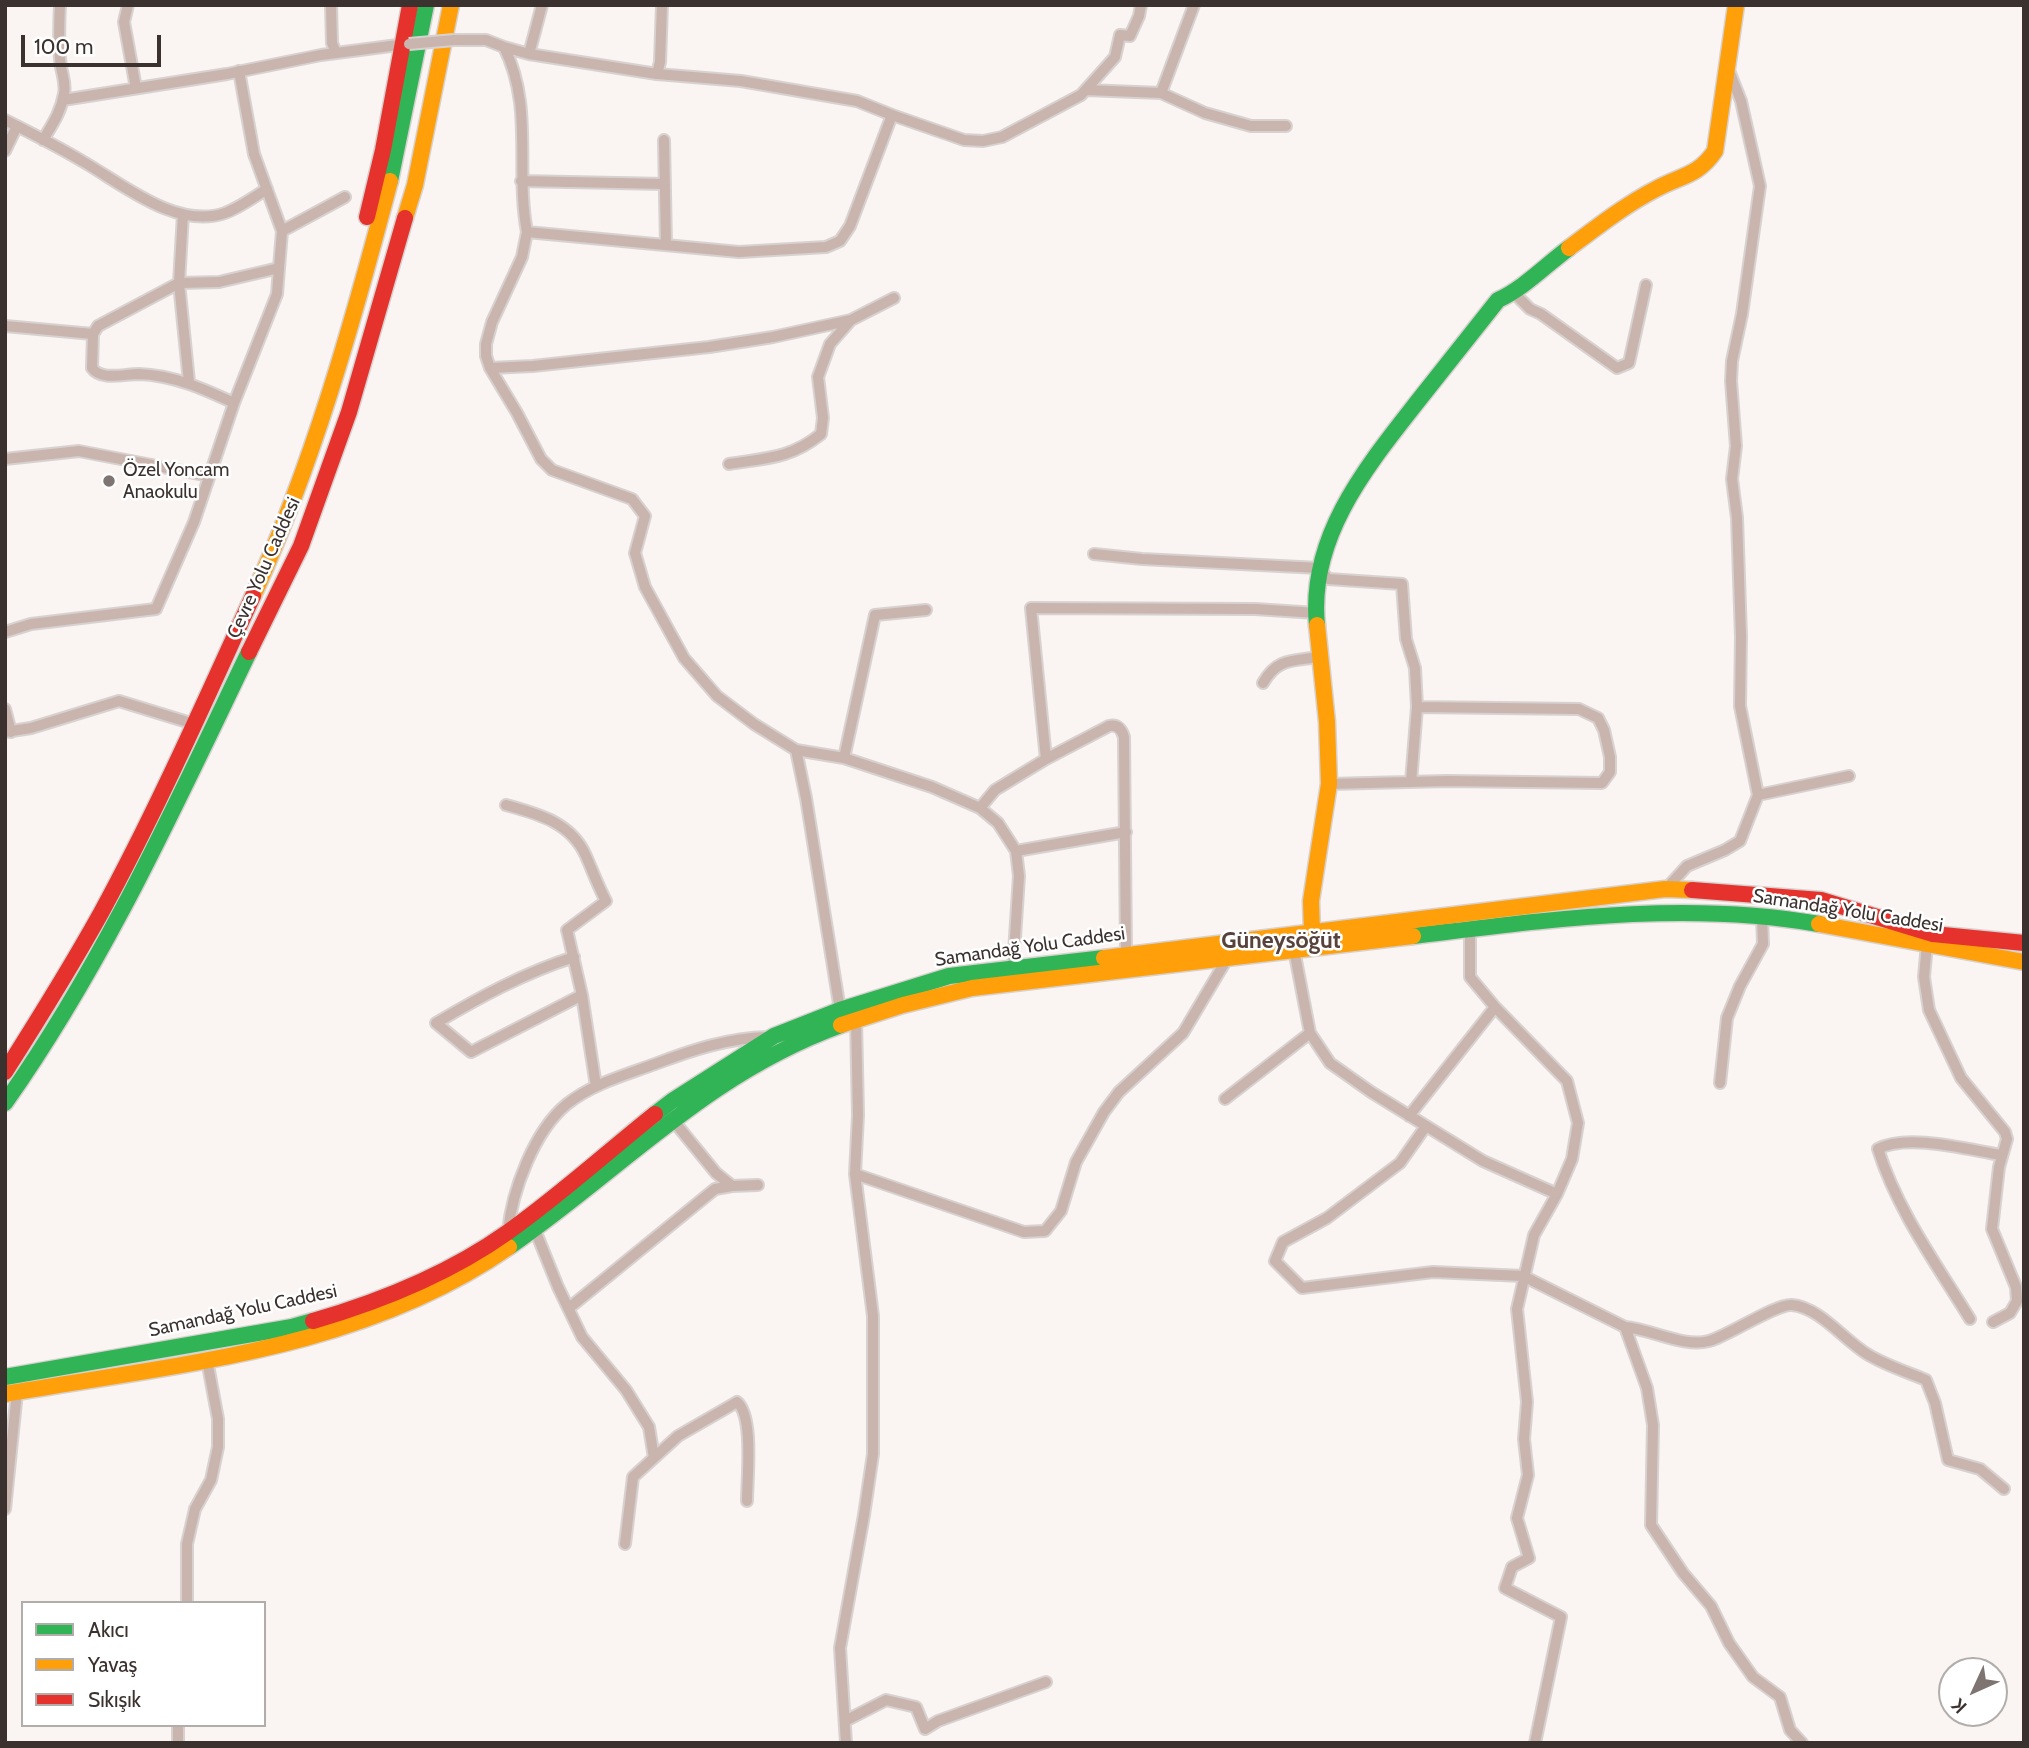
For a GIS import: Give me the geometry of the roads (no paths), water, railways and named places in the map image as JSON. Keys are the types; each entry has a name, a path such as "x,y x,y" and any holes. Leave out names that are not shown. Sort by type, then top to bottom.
{"main road":[{"path":"352,315 361,243 406,44 410,5"},
{"name":"Çevre Yolu Caddesi","path":"8,1066 50,1001 101,912 168,780 277,542 325,409 390,182 426,5"},
{"name":"Çevre Yolu Caddesi","path":"5,1103 29,1069 115,924 301,546 349,412 415,185 452,5"},
{"path":"361,369 406,255 435,149 463,5"},
{"path":"1312,934 1311,901 1329,784 1327,722 1316,613 1319,568 1340,513 1366,467 1498,300 1514,293 1541,268 1612,216 1656,189 1704,167 1715,151 1735,5"},
{"name":"Samandağ Yolu Caddesi","path":"5,1377 280,1329 358,1308 413,1286 508,1232 672,1101 774,1036 895,991 949,976 1665,889 1821,900 1933,934 2024,943"},
{"name":"Samandağ Yolu Caddesi","path":"11,1393 299,1342 353,1327 408,1305 510,1248 672,1119 751,1066 821,1032 926,998 972,988 1624,913 1762,916 2024,962"},
{"path":"5,1119 29,1069"}],"street":[{"path":"43,140 58,115 66,85 61,67 60,5"},
{"path":"128,5 124,22 136,88"},
{"path":"331,5 331,43 336,53"},
{"path":"529,54 542,5"},
{"path":"657,74 660,62 662,5"},
{"path":"63,100 336,53 406,44 486,40 529,54 657,74 741,81 858,101 964,140 983,142 1002,137 1081,95 1115,57 1120,35 1130,36 1141,5"},
{"path":"1161,93 1194,5"},
{"path":"504,47 514,66 523,111 521,181 527,232 522,257 492,322 486,344 490,368 541,459 552,470 632,499 645,516 635,553 645,587 684,657 706,685 754,724 796,750 844,758 932,787 980,808 998,823 1016,852 1019,876 1013,968"},
{"path":"1665,889 1687,866 1740,841 1758,795 1740,706 1741,637 1737,518 1732,479 1736,446 1731,381 1760,186 1741,100 1728,68"},
{"path":"5,632 31,624 156,609 194,522 234,403 277,294 282,231 254,154 239,71"},
{"path":"1086,90 1161,93 1205,113 1251,126 1286,126"},
{"path":"527,232 739,252 826,247 840,241 850,226 892,115"},
{"path":"5,120 83,161 135,194 183,214 206,216 225,213 267,189"},
{"path":"5,150 17,126"},
{"path":"664,140 666,245"},
{"path":"521,181 664,184"},
{"path":"282,231 345,197"},
{"path":"183,214 179,283 188,382"},
{"path":"234,403 188,382 141,374 100,375 92,368 93,334 98,326 179,283 219,282 279,268"},
{"path":"1514,293 1530,309 1617,368 1629,363 1646,285"},
{"path":"490,368 533,366 709,347 773,337 851,320 894,298"},
{"path":"729,464 787,455 804,448 821,434 823,418 818,377 830,344 851,320"},
{"path":"5,326 93,334"},
{"path":"5,459 79,451 209,476"},
{"path":"1094,554 1319,568 1328,579 1402,584 1406,639 1415,668 1417,707 1411,782"},
{"path":"1046,759 1031,608 1316,613"},
{"path":"844,758 875,615 926,610"},
{"path":"1263,683 1269,671 1283,662 1319,657"},
{"path":"5,709 8,732 31,728 119,701 194,724"},
{"path":"1329,784 1602,783 1610,772 1610,757 1604,730 1598,718 1579,709 1417,707"},
{"path":"980,808 995,790 1046,759 1109,726 1117,726 1122,730 1126,832 1126,954"},
{"path":"796,750 840,1010"},
{"path":"1758,795 1849,776"},
{"path":"506,805 546,817 565,828 577,840 586,855 595,881 607,901 567,930 582,995 596,1086"},
{"path":"1016,852 1126,832"},
{"path":"1720,1083 1727,1018 1740,986 1763,944 1762,916"},
{"path":"1470,929 1470,976 1495,1007 1567,1081 1578,1123 1572,1159 1558,1194 1534,1235 1517,1309 1527,1402 1524,1439 1528,1475 1517,1518 1529,1558 1512,1567 1505,1588 1562,1617 1535,1743"},
{"path":"1927,944 1924,977 1928,1010 1961,1078 2005,1132 2007,1139 2001,1155 1992,1228 2016,1287 2017,1301 2010,1313 1993,1322"},
{"path":"1294,950 1310,1033 1330,1063 1371,1092 1483,1161 1558,1194"},
{"path":"574,957 543,967 489,992 436,1023 471,1052 582,995"},
{"path":"855,1174 1024,1232 1045,1231 1061,1211 1076,1162 1104,1112 1119,1092 1183,1033 1227,959"},
{"path":"1409,1115 1495,1007"},
{"path":"846,1743 840,1648 873,1454 873,1316 855,1174 858,1115 856,1020"},
{"path":"1226,1099 1310,1033"},
{"path":"508,1232 510,1208 527,1162 548,1124 567,1104 596,1086 718,1042 774,1036"},
{"path":"672,1119 716,1173 732,1186"},
{"path":"1426,1126 1400,1163 1326,1218 1283,1242 1275,1261 1302,1288 1433,1272 1523,1276 1625,1327 1695,1343 1710,1341 1789,1304 1810,1308 1847,1341 1870,1356 1926,1380 1935,1403 1948,1460 1980,1469 2004,1489"},
{"path":"1970,1319 1904,1208 1878,1149 1886,1144 1939,1143 2001,1155"},
{"path":"569,1308 715,1189 758,1185"},
{"path":"535,1230 582,1337 626,1390 649,1427 654,1458"},
{"path":"1625,1327 1647,1388 1653,1425 1651,1525 1683,1573 1711,1606 1729,1643 1753,1677 1780,1697 1790,1730 1802,1743"},
{"path":"187,1601 187,1544 195,1509 211,1479 218,1447 218,1419 207,1360"},
{"path":"5,1509 11,1393"},
{"path":"625,1544 633,1477 678,1436 737,1402 741,1405 747,1424 747,1501"},
{"path":"845,1721 886,1700 916,1707 925,1729 938,1721 1046,1682"}],"place":[{"name":"Özel Yoncam Anaokulu","path":"109,481"}],"district":[{"name":"Güneysöğüt","path":"1281,941"}]}
